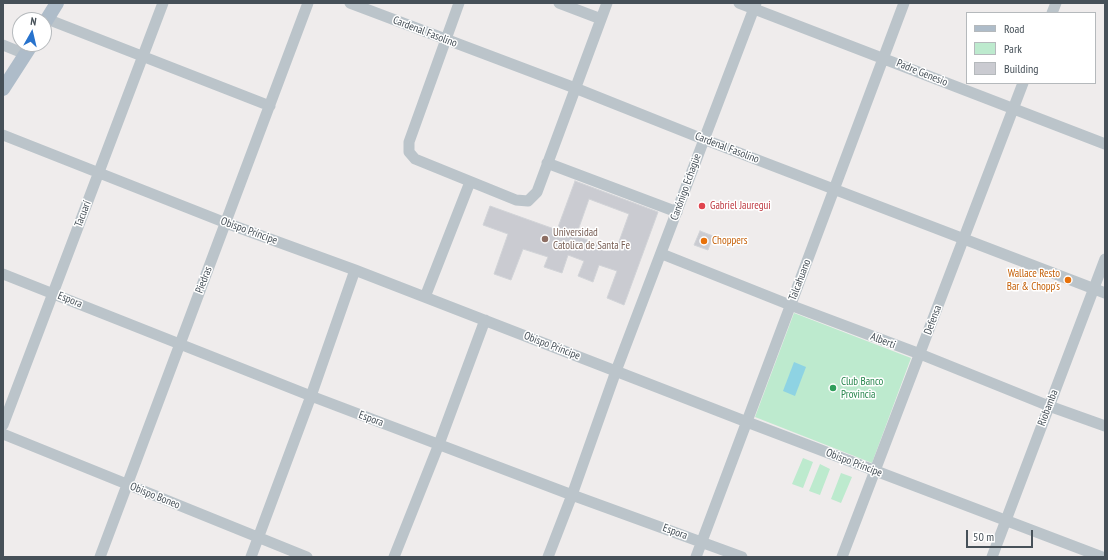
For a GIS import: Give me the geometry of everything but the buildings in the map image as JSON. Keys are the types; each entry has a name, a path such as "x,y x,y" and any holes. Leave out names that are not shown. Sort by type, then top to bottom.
{"main road":[{"path":"52,12 57,3"},
{"path":"3,89 27,52"}],"street":[{"name":"Tacuarí","path":"3,425 163,3"},
{"name":"Piedras","path":"100,557 308,3"},
{"name":"Cardenal Fasolino","path":"350,3 575,88 703,139 1105,293"},
{"path":"458,3 408,142 409,152 415,159 470,182 516,200 528,201 537,192 607,3"},
{"path":"559,3 601,19"},
{"name":"Padre Genesio","path":"739,3 755,6 883,58 1105,144"},
{"name":"Talcahuano","path":"696,557 904,3"},
{"name":"Canónigo Echagüe","path":"548,557 572,495 616,371 662,254 703,139 755,6"},
{"path":"52,23 143,56 270,106"},
{"name":"Defensa","path":"842,557 1023,84"},
{"name":"Obispo Príncipe","path":"3,135 226,223 355,270 746,422 1102,557"},
{"path":"547,163 676,212"},
{"path":"425,297 470,182"},
{"name":"Alberti","path":"662,254 790,305 920,354 1049,406 1105,426"},
{"name":"Riobamba","path":"992,557 1105,259"},
{"path":"251,557 311,396 355,270"},
{"name":"Espora","path":"3,274 311,396 572,495 702,541 742,557"},
{"path":"394,557 439,444 485,320"},
{"name":"Obispo Boneo","path":"3,434 307,557"}],"green space":[{"name":"Club Banco Provincia","path":"794,313 911,358 872,463 755,417"},
{"path":"803,458 813,462 803,488 792,484"},
{"path":"820,464 830,469 820,495 809,491"},
{"path":"841,473 852,477 841,503 831,499"}],"water":[{"path":"794,362 806,367 795,396 783,391"}],"place":[{"name":"Gabriel Jauregui","path":"702,206"},
{"name":"Universidad Catolica de Santa Fe","path":"545,239"},
{"name":"Choppers","path":"704,241"},
{"name":"Wallace Resto Bar & Chopp's","path":"1068,280"},
{"name":"Club Banco Provincia","path":"833,388"}]}
